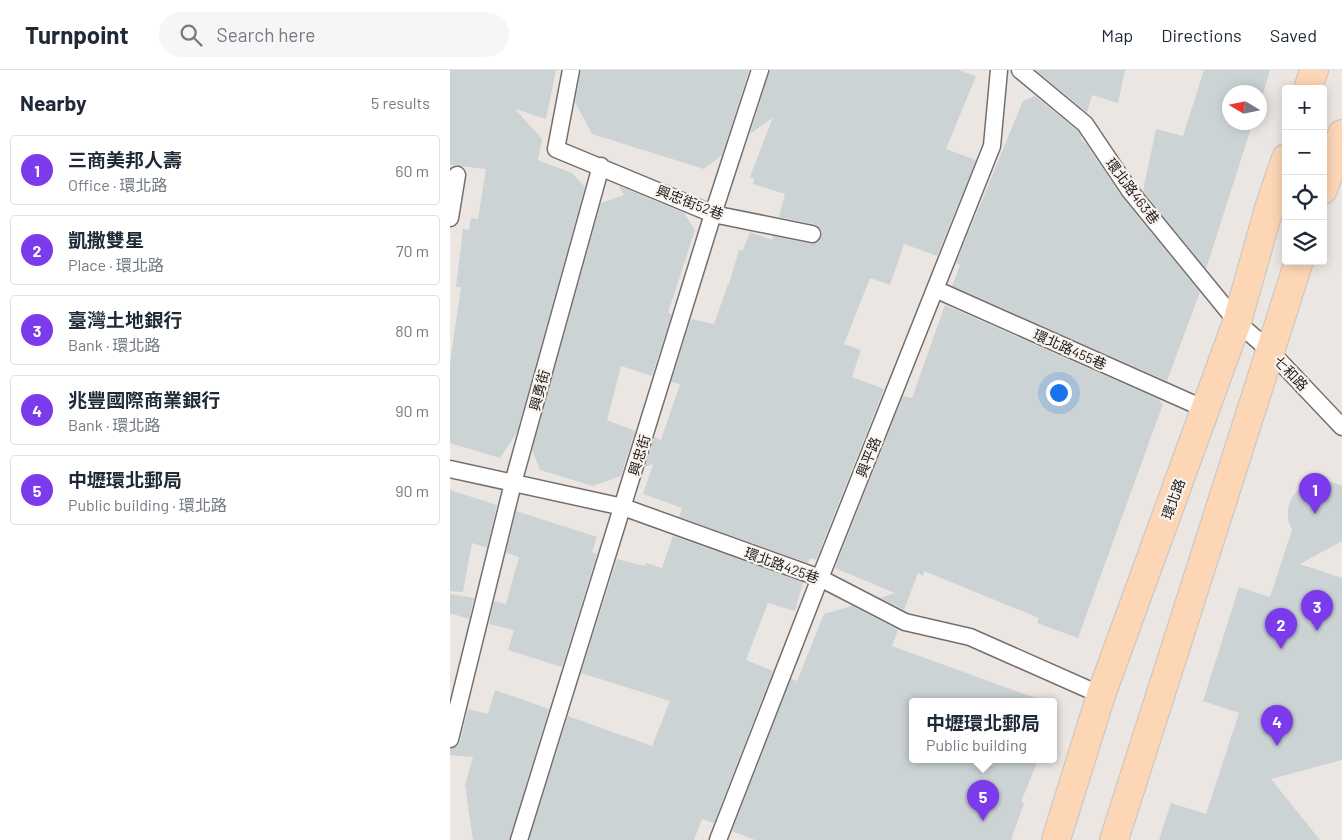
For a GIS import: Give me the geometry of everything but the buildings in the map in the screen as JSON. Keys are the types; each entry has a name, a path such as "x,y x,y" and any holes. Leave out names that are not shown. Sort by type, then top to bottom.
{"main road":[{"path":"1309,85 1314,70"},
{"path":"1327,178 1342,134"},
{"name":"環北路","path":"1056,840 1101,695 1238,322 1270,205 1282,170"},
{"path":"1114,840 1299,265"}],"lane":[{"path":"571,70 556,148 601,166"},
{"name":"興忠街","path":"518,840 713,214 760,70"},
{"name":"興平路","path":"718,840 992,146 999,70"},
{"name":"環北路463巷","path":"1020,70 1085,124 1130,191 1238,322"},
{"name":"興忠街52巷","path":"601,166 713,214 812,234"},
{"name":"興勇街","path":"450,739 514,483 601,166"},
{"path":"450,218 457,175"},
{"name":"環北路455巷","path":"935,290 1206,409"},
{"name":"七和路","path":"1238,322 1270,351 1342,426"},
{"name":"環北路425巷","path":"450,468 623,507 820,578 905,622 970,637 1101,695"}],"place":[{"name":"三商美邦人壽","path":"1315,514"},
{"name":"臺灣土地銀行","path":"1317,631"},
{"name":"凱撒雙星","path":"1281,649"},
{"name":"兆豐國際商業銀行","path":"1277,746"},
{"name":"中壢環北郵局","path":"983,821"}]}
